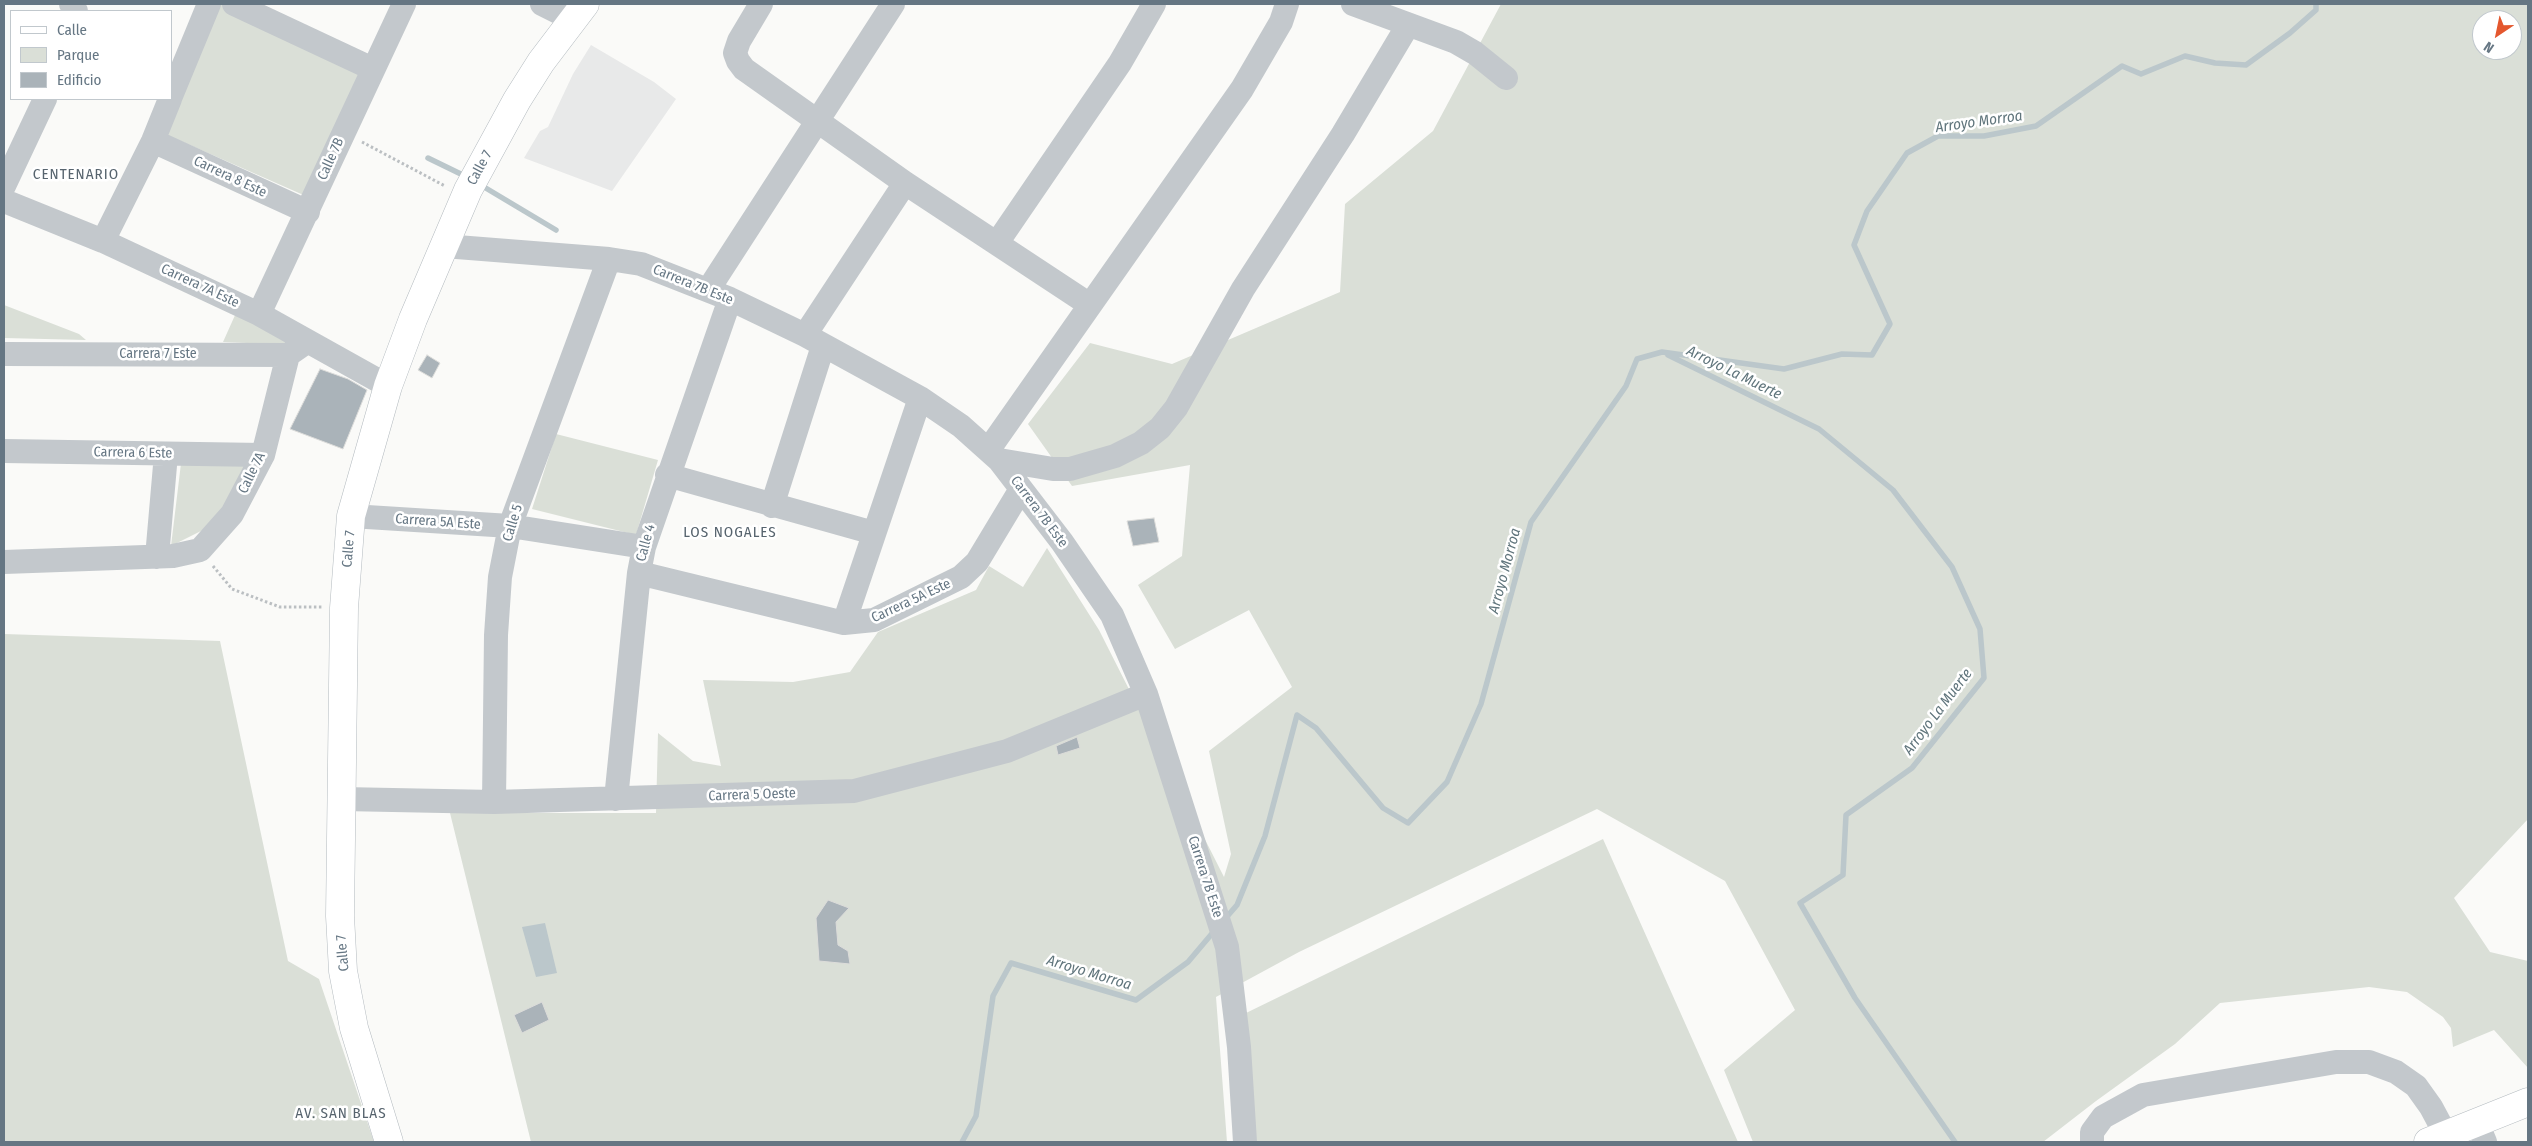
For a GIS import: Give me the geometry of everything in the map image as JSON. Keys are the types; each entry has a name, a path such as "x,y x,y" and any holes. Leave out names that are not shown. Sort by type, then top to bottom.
{"street":[{"path":"172,92 177,64 208,4"},
{"path":"234,4 373,69"},
{"name":"Calle 7B","path":"259,314 404,4"},
{"path":"542,4 579,11"},
{"path":"761,4 739,41 736,53 738,61 744,69 905,183 1090,305"},
{"path":"708,290 893,4"},
{"path":"997,243 1120,63 1154,4"},
{"path":"1287,4 1270,42 1242,88 1090,305 994,454 1053,469 1070,469 1115,456 1142,443 1160,428 1176,408 1243,288 1343,134 1408,25"},
{"path":"1353,4 1456,42 1475,53 1506,78"},
{"name":"Calle 7","path":"389,1142 354,1028 343,971 340,916 344,608 351,516 388,386 444,246 470,187 522,93 579,11"},
{"path":"4,186 45,100"},
{"path":"103,241 153,141 170,100"},
{"name":"Carrera 8 Este","path":"153,141 308,212"},
{"path":"772,506 814,341 905,183"},
{"name":"Carrera 7A Este","path":"4,201 103,241 259,314 388,386"},
{"name":"Carrera 7B Este","path":"444,246 610,259 641,264 730,299 814,341 920,398 961,426 994,454 1062,542 1112,615 1146,694 1227,947 1239,1047 1245,1142"},
{"name":"Calle 5","path":"494,802 496,635 500,576 510,526 610,259"},
{"name":"Calle 4","path":"616,799 639,573 644,547 667,475 730,299"},
{"path":"288,355 308,341"},
{"name":"Carrera 7 Este","path":"4,354 288,355"},
{"name":"Calle 7A","path":"200,550 232,514 263,455 288,355"},
{"path":"844,623 920,398"},
{"name":"Carrera 6 Este","path":"4,451 263,455"},
{"path":"157,557 166,454"},
{"path":"667,475 772,506 874,533"},
{"name":"Carrera 5A Este","path":"639,573 844,623 874,620 961,577 977,562 1022,489"},
{"name":"Carrera 5A Este","path":"351,516 510,526 644,547"},
{"path":"4,562 157,557 173,556 200,550"},
{"name":"Carrera 5 Oeste","path":"342,799 494,802 854,791 1007,751 1146,694"},
{"path":"2092,1137 2103,1117 2143,1095 2336,1062 2369,1062 2396,1072 2416,1086 2431,1107 2437,1139 2481,1132 2528,1102"}],"path":[{"path":"343,132 470,187"},
{"path":"200,550 232,589 280,607 344,608"}],"shaded area":[{"path":"591,45 654,82 676,99 612,191 524,158 540,131 548,127 573,74"},
{"path":"545,923 557,973 536,977 522,927"}],"green space":[{"path":"221,4 368,71 308,197 167,135"},
{"path":"1501,4 2528,4 2528,819 2454,898 2490,952 2528,961 2528,1068 2494,1030 2453,1047 2451,1028 2443,1017 2407,992 2369,987 2220,1003 2175,1044 2043,1142 1753,1142 1724,1070 1795,1010 1725,881 1597,809 1299,952 1216,997 1227,1142 531,1142 450,813 656,813 658,733 693,761 721,766 703,680 793,682 850,672 878,632 976,590 989,566 1023,587 1047,548 1099,630 1224,877 1231,854 1209,751 1292,687 1249,610 1175,649 1138,585 1182,556 1190,465 1072,486 1028,424 1090,343 1172,364 1340,292 1345,204 1433,131"},
{"path":"4,305 79,334 86,340 4,338"},
{"path":"236,313 292,345 223,342"},
{"path":"556,434 658,460 636,535 532,509"},
{"path":"182,455 250,461 229,505 205,529 171,546"},
{"path":"4,634 220,641 288,961 319,979 374,1142 4,1142"},
{"path":"1603,839 1738,1142 1256,1142 1246,1013"}],"building":[{"path":"427,355 440,363 432,378 418,370"},
{"path":"320,369 348,379 367,390 343,449 290,429"},
{"path":"1154,518 1159,542 1133,546 1127,521"},
{"path":"1077,737 1080,748 1058,755 1056,746"},
{"path":"828,900 849,908 836,922 838,945 848,951 850,964 819,961 816,918"},
{"path":"542,1002 549,1020 522,1033 514,1015"}],"waterway":[{"name":"Arroyo Morroa","path":"1224,920 1237,905 1265,836 1297,715 1316,728 1383,808 1408,823 1447,782 1481,704 1531,522 1626,386 1637,359 1662,352 1784,369 1842,354 1872,355 1890,324 1854,245 1867,211 1907,153 1938,136 1984,136 2036,126 2122,66 2141,74 2185,56 2215,63 2246,65 2290,33 2316,10 2316,4"},
{"path":"428,158 467,177"},
{"path":"479,184 556,230"},
{"name":"Arroyo La Muerte","path":"1668,355 1819,429 1893,490 1952,567 1980,629 1984,678 1912,768 1846,815 1843,875 1800,903 1855,998 1955,1142"},
{"name":"Arroyo Morroa","path":"962,1142 976,1116 993,996 1011,963 1136,1000 1188,962 1215,930"}],"district":[{"name":"CENTENARIO","path":"76,175"},
{"name":"LOS NOGALES","path":"730,533"},
{"name":"AV. SAN BLAS","path":"341,1114"}]}
